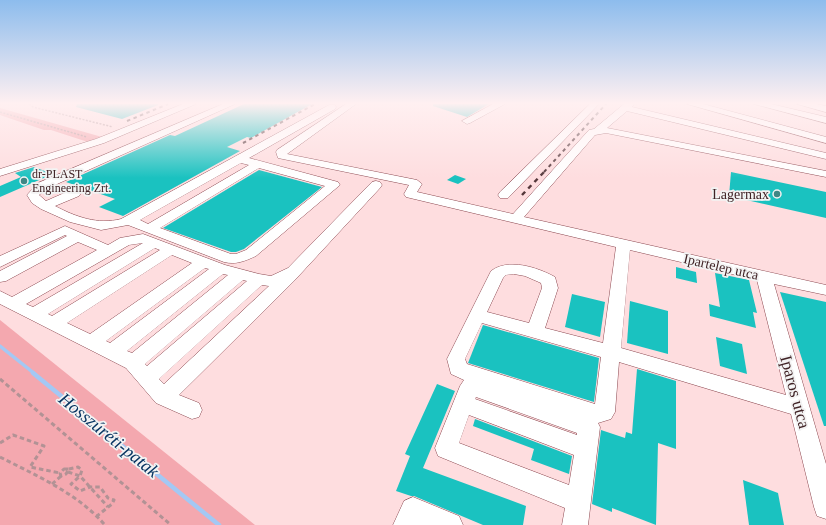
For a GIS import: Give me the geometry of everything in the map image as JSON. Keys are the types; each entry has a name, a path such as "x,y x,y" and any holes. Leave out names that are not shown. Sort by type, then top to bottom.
{"street":[{"path":"3,177 132,128"},
{"path":"174,128 42,186 34,192 34,199 45,206 92,225 124,218 240,159 293,128"},
{"path":"316,128 281,152 282,156 413,182 416,184 413,189 376,185 355,180"},
{"path":"504,195 570,128"},
{"path":"600,128 604,131"},
{"path":"714,128 826,156"},
{"path":"783,128 826,140"},
{"path":"704,150 720,130"},
{"path":"514,220 592,132 604,131 826,174"},
{"path":"718,153 717,161 826,184"},
{"path":"6,300 134,238 152,236 229,259 238,259 251,253 334,185 240,159"},
{"path":"35,314 258,164"},
{"path":"3,177 39,167"},
{"path":"163,397 292,272 376,185"},
{"name":"Ipartelep utca","path":"413,189 410,194 514,220 826,290"},
{"path":"45,206 75,193"},
{"path":"124,218 171,249 220,268 258,279 271,281 278,280 292,272"},
{"path":"0,262 66,231 108,250"},
{"path":"0,277 66,231"},
{"path":"535,332 550,288 549,281 542,277 510,268 501,270 496,275 456,359 458,368 462,371 590,413 597,414 604,412 620,244"},
{"path":"52,324 171,249"},
{"path":"92,342 203,262"},
{"path":"112,352 220,268"},
{"path":"133,363 240,274"},
{"name":"Iparos utca","path":"764,276 826,506"},
{"path":"147,378 258,279"},
{"path":"6,300 133,363 163,397 192,410"},
{"path":"478,315 672,369 799,408"},
{"path":"575,525 589,427 470,386 446,448 578,501"},
{"path":"406,525 413,510 450,525"}],"path":[{"path":"57,128 76,134"},
{"path":"0,378 171,525"},
{"path":"0,443 13,435 44,446 28,472"},
{"path":"0,457 52,484 74,498 97,516 105,525"},
{"path":"30,467 65,475 69,471 78,467 82,470 80,476 71,484 73,487 80,491 86,487 100,487 108,498 114,500 97,516"},
{"path":"69,471 80,476 108,507"},
{"path":"52,484 60,474"}],"shaded area":[{"path":"40,128 72,128 102,137 88,142 51,130"},
{"path":"0,320 255,525 0,525"}],"building":[{"path":"191,128 268,128 251,138 247,137 227,147 240,151 123,216 99,207 115,199 66,182 170,135 175,136"},
{"name":"dr-PLAST Engineering Zrt.","path":"34,167 53,174 0,197 0,186 21,177 15,173"},
{"path":"259,170 322,187 244,249 236,252 231,252 163,228"},
{"name":"Lagermax","path":"731,172 826,192 826,218 729,196"},
{"path":"455,175 466,179 458,184 447,180"},
{"path":"676,267 696,272 697,283 676,278"},
{"path":"715,273 749,280 757,313 753,312 756,328 710,316 709,304 720,307"},
{"path":"780,292 826,302 826,426 824,426"},
{"path":"572,294 605,302 600,337 565,327"},
{"path":"630,301 668,311 668,354 627,343"},
{"path":"483,325 599,358 594,402 468,363"},
{"path":"716,337 742,344 747,374 720,366"},
{"path":"637,369 676,381 676,449 658,443 656,525 612,508 612,512 592,504 601,430 625,438 626,432 632,434"},
{"path":"437,384 455,391 423,468 526,506 523,525 483,525 414,496 396,491 410,456 405,454"},
{"path":"475,419 572,456 569,474 531,460 534,449 473,426"},
{"path":"743,480 778,493 784,525 749,525"}],"waterway":[{"name":"Hosszúréti-patak","path":"0,346 35,374"},
{"name":"Hosszúréti-patak","path":"33,373 219,525"}],"railway":[{"path":"243,143 270,128"},
{"path":"544,172 584,128"},
{"path":"522,195 545,171"}],"place":[{"name":"dr-PLAST Engineering Zrt.","path":"24,181"},
{"name":"Lagermax","path":"777,194"}]}
